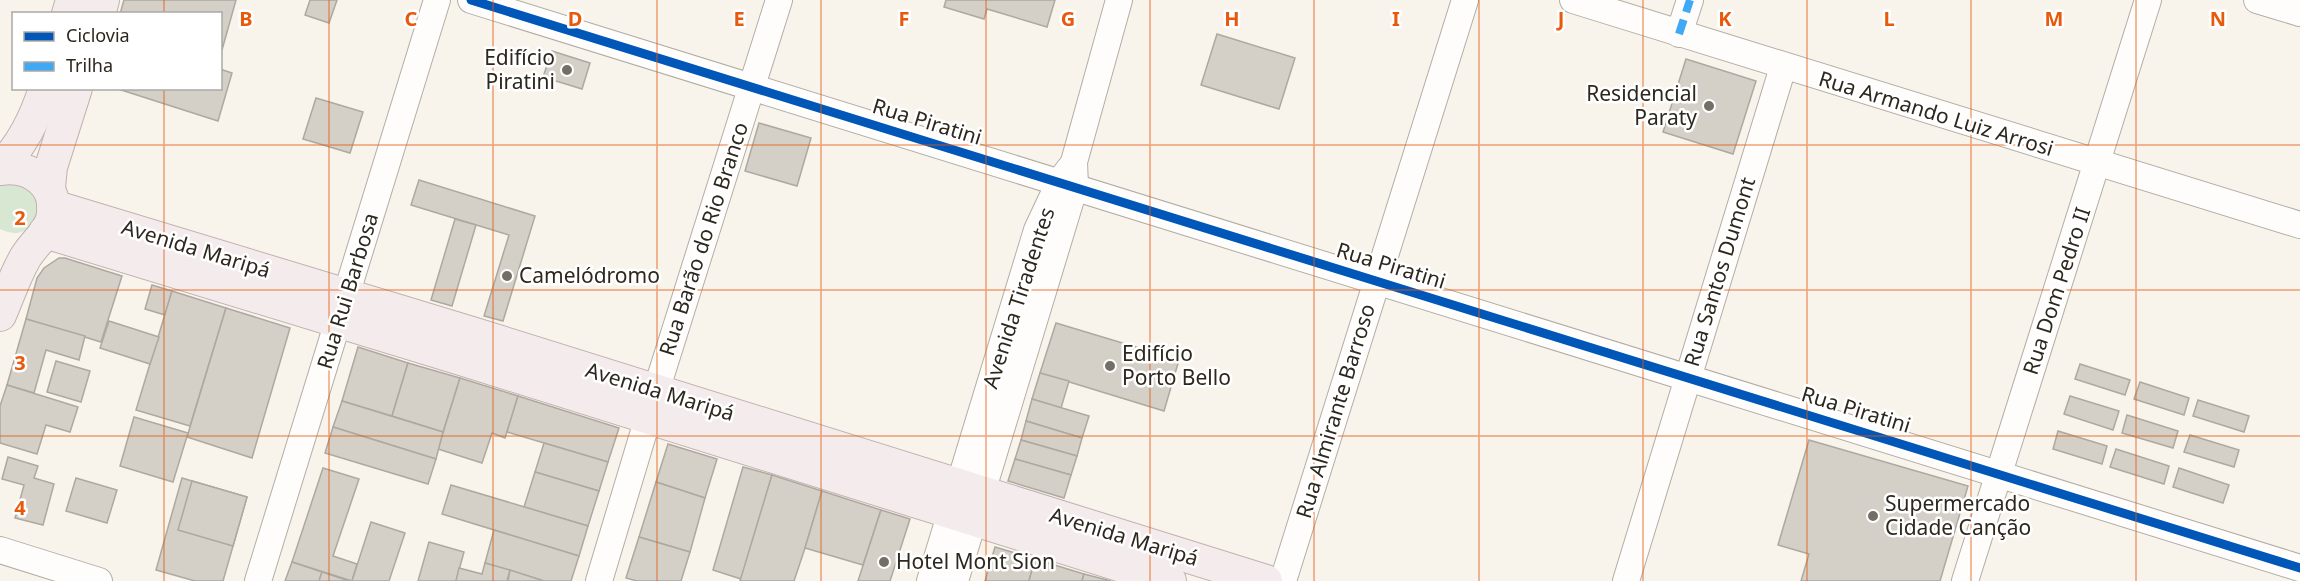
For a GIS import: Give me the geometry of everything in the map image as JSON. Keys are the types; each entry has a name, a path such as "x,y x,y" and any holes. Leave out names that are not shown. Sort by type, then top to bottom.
{"main road":[{"path":"0,169 58,96"},
{"path":"0,315 45,217 58,96"},
{"path":"0,169 13,167 37,176 45,217"},
{"name":"Avenida Maripá","path":"45,217 1019,519 1254,579"},
{"path":"0,246 15,248 45,217"},
{"name":"Avenida Maripá","path":"1019,519 1170,581"}],"street":[{"name":"Rua Rui Barbosa","path":"258,581 437,0"},
{"name":"Rua Piratini","path":"471,0 752,87 1070,176 1377,280 2300,568"},
{"name":"Rua Barão do Rio Branco","path":"599,581 779,0"},
{"name":"Avenida Tiradentes","path":"945,575 1049,232 1070,176 1119,0"},
{"name":"Rua Almirante Barroso","path":"1284,581 1465,0"},
{"name":"Rua Armando Luiz Arrosi","path":"1573,0 1783,67 2300,225"},
{"path":"1679,34 1690,0"},
{"name":"Rua Dom Pedro II","path":"1965,581 2148,0"},
{"path":"2257,0 2300,13"},
{"name":"Rua Santos Dumont","path":"1626,581 1783,67"},
{"path":"0,550 99,581"}],"green space":[{"path":"6,181 35,189 41,209 30,226 20,232 0,229 0,184"}],"building":[{"path":"124,0 236,0 222,50 222,12 121,12"},
{"path":"310,0 337,0 329,23 305,15"},
{"path":"946,0 1055,0 1047,27 987,9 984,19 944,7"},
{"path":"1217,34 1295,58 1279,109 1201,85"},
{"name":"Edifício Piratini","path":"552,51 590,63 582,89 543,77"},
{"name":"Residencial Paraty","path":"1686,59 1756,81 1733,154 1663,132"},
{"path":"222,70 232,73 218,121 121,90 222,90"},
{"path":"316,98 363,112 350,153 303,139"},
{"path":"759,123 811,138 797,186 745,171"},
{"name":"Camelódromo","path":"419,180 535,216 503,321 484,316 509,235 411,205"},
{"path":"455,219 476,225 452,306 431,300"},
{"path":"59,258 122,276 101,342 26,319 37,278 44,268"},
{"path":"152,285 172,291 165,315 145,309"},
{"path":"172,291 226,308 190,426 136,410"},
{"path":"226,308 290,328 252,458 187,437"},
{"path":"26,319 85,336 79,360 46,350 34,393 7,385"},
{"path":"109,321 159,337 150,364 100,348"},
{"name":"Edifício Porto Bello","path":"1056,323 1179,360 1164,411 1040,373"},
{"path":"358,347 408,363 392,416 342,401"},
{"path":"56,361 90,371 81,402 47,392"},
{"path":"408,363 460,378 443,432 392,416"},
{"path":"2080,364 2130,380 2125,395 2075,379"},
{"path":"1040,373 1069,381 1061,408 1032,399"},
{"path":"460,378 518,396 505,438 492,433 482,463 438,449"},
{"path":"2140,382 2189,398 2184,415 2134,399"},
{"path":"7,385 78,407 70,432 46,425 37,454 0,443 0,406"},
{"path":"518,396 619,428 608,462 507,432"},
{"path":"2070,396 2119,411 2113,430 2064,414"},
{"path":"1032,399 1089,416 1082,438 1026,421"},
{"path":"2198,400 2249,416 2244,432 2193,416"},
{"path":"342,401 443,432 436,459 333,427"},
{"path":"2127,415 2178,431 2173,448 2122,433"},
{"path":"134,417 188,433 173,482 120,466"},
{"path":"1026,421 1082,438 1077,456 1021,440"},
{"path":"333,427 436,459 428,484 325,453"},
{"path":"2058,431 2107,446 2102,464 2053,449"},
{"path":"2190,435 2239,450 2234,467 2184,452"},
{"path":"1021,440 1077,456 1071,475 1015,459"},
{"name":"Supermercado Cidade Canção","path":"1809,440 1968,486 1940,581 1801,581 1809,554 1778,545"},
{"path":"544,443 608,462 599,491 535,472"},
{"path":"668,444 717,459 705,498 656,482"},
{"path":"2116,449 2169,466 2164,484 2110,467"},
{"path":"8,457 38,466 34,478 54,484 43,525 15,518 24,485 2,479"},
{"path":"1015,459 1071,475 1064,498 1008,481"},
{"path":"743,467 772,475 741,579 713,570"},
{"path":"323,468 359,479 333,556 357,564 352,581 292,562"},
{"path":"2179,468 2229,485 2223,503 2173,487"},
{"path":"535,472 599,491 588,526 524,507"},
{"path":"772,475 822,491 805,548 794,581 740,581"},
{"path":"76,478 117,490 107,523 66,511"},
{"path":"182,478 247,497 223,581 195,581 156,570"},
{"path":"192,481 247,497 233,546 178,530"},
{"path":"656,482 705,498 690,552 639,537"},
{"path":"451,485 588,526 579,556 442,514"},
{"path":"822,491 881,510 863,565 805,548"},
{"path":"881,510 910,519 890,581 858,581"},
{"path":"371,522 405,533 389,581 352,581"},
{"path":"494,530 579,556 571,581 544,581 485,563"},
{"path":"639,537 690,552 681,581 637,581 626,578"},
{"path":"429,542 464,552 456,581 418,581"},
{"path":"995,547 1035,559 1029,581 985,581"},
{"path":"1035,559 1084,574 1082,581 1029,581"},
{"path":"292,562 322,572 319,581 285,581"},
{"path":"485,563 510,570 507,581 456,581 459,568 482,574"},
{"path":"510,570 544,581 508,581"},
{"path":"322,572 349,581 319,581"},
{"path":"1084,574 1111,581 1082,581"}],"marked path":[{"path":"1679,34 1690,0"}],"cycle path":[{"path":"471,0 2300,568"}],"place":[{"name":"Edifício Piratini","path":"567,70"},
{"name":"Residencial Paraty","path":"1709,106"},
{"name":"Camelódromo","path":"507,276"},
{"name":"Edifício Porto Bello","path":"1110,366"},
{"name":"Supermercado Cidade Canção","path":"1873,516"},
{"name":"Hotel Mont Sion","path":"884,562"}]}
